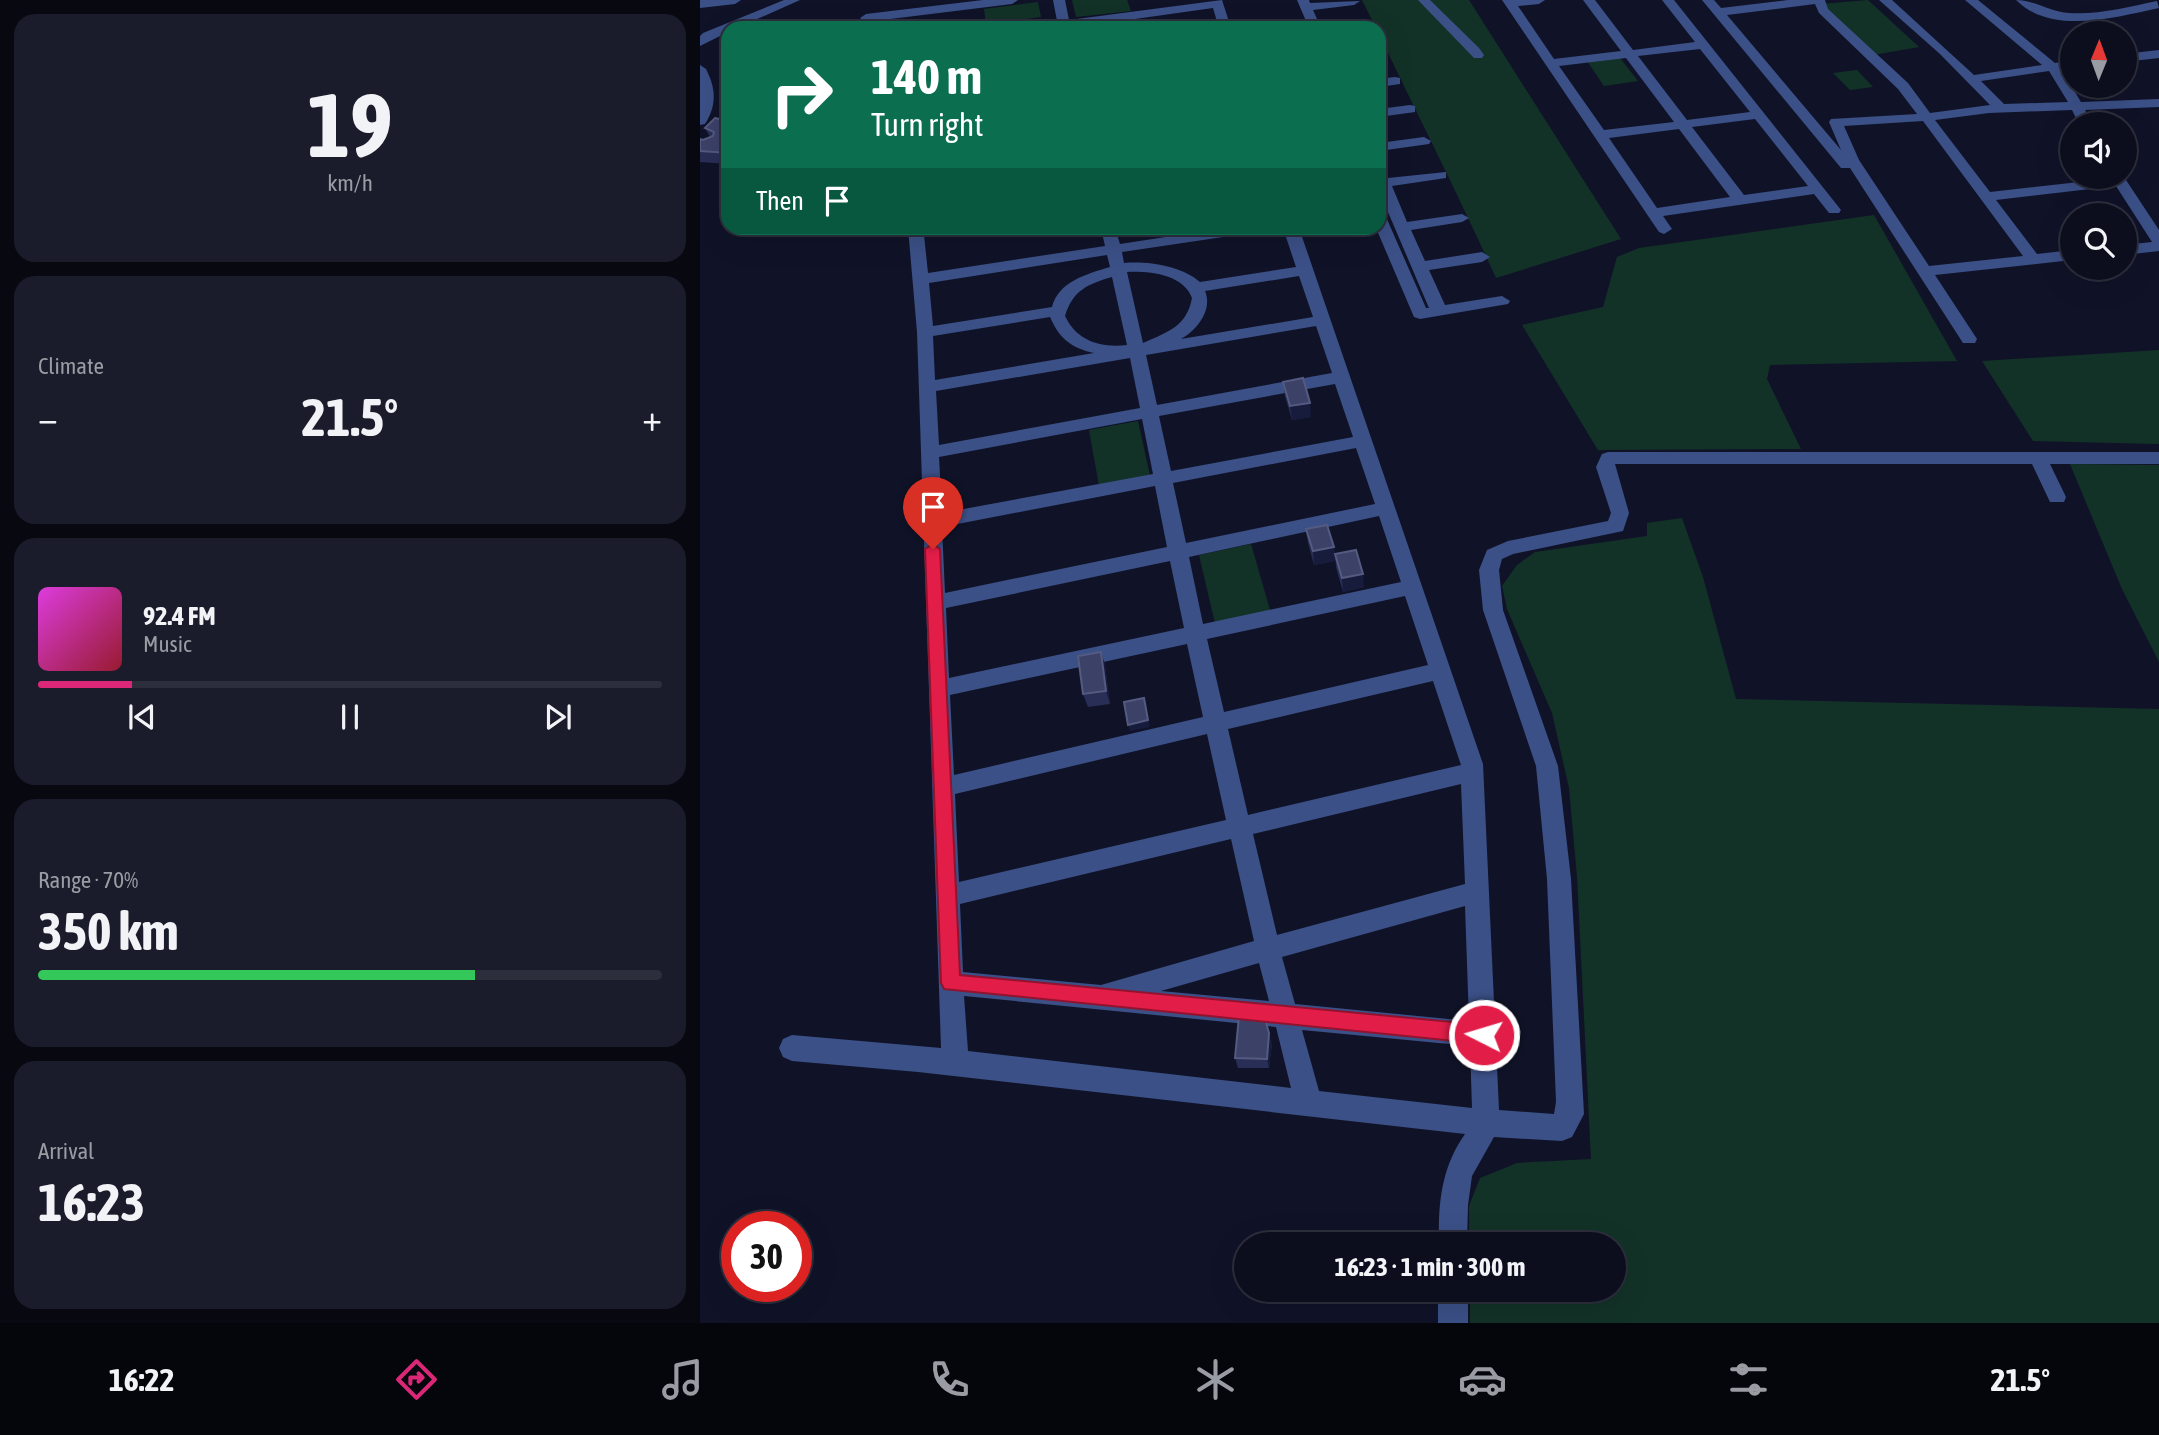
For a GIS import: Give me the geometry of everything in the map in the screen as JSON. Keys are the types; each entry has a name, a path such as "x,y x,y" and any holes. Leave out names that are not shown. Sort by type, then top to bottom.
{"street":[{"path":"700,4 735,0"},
{"path":"743,21 794,0"},
{"path":"866,18 1012,0"},
{"path":"1059,0 1064,21"},
{"path":"1289,0 1297,21"},
{"path":"1424,0 1433,14 1459,33 1461,40 1478,55"},
{"path":"1509,2 1539,0"},
{"path":"1589,0 1740,200"},
{"path":"1668,0 1834,210"},
{"path":"1708,0 1884,209"},
{"path":"1718,12 1818,0 1823,10 1903,86 2033,260"},
{"path":"1885,0 1944,51 2001,109"},
{"path":"1971,0 2053,67 2067,87 2079,112"},
{"path":"2022,0 2032,8 2056,17 2157,5"},
{"path":"1312,21 1305,3 1354,1"},
{"path":"1097,21 1217,2 1224,21"},
{"path":"1509,2 1664,229"},
{"path":"898,14 898,21"},
{"path":"700,42 721,30"},
{"path":"1551,63 1703,45"},
{"path":"2137,57 2159,54"},
{"path":"1971,79 2060,66"},
{"path":"700,70 709,95 708,106 700,121"},
{"path":"1386,82 1395,81"},
{"path":"1969,339 1852,160 1836,122 1927,117 2001,109 2159,103"},
{"path":"1386,112 1410,109"},
{"path":"1600,135 1759,115"},
{"path":"1386,146 1424,141"},
{"path":"1386,179 1441,175"},
{"path":"1985,197 2060,187"},
{"path":"1653,213 1817,188"},
{"path":"2125,189 2159,244 2137,248"},
{"path":"1386,190 1439,311"},
{"path":"1402,227 1462,218"},
{"path":"1386,234 1420,314 1502,301"},
{"path":"917,235 925,332 955,1063"},
{"path":"1109,235 1150,412 1195,634 1268,950 1309,1104"},
{"path":"921,279 1204,235"},
{"path":"1293,235 1472,772 1486,1123 1481,1136 1461,1165 1452,1200 1453,1232"},
{"path":"1419,267 1482,257"},
{"path":"1925,271 2060,257"},
{"path":"1149,267 1169,270 1186,279 1195,288 1200,304 1194,319 1181,333 1137,352 1087,347 1070,339 1060,328 1057,311 1060,302 1070,289 1086,278 1117,269 1149,267"},
{"path":"1195,288 1305,270"},
{"path":"925,332 1057,311"},
{"path":"927,387 1322,320"},
{"path":"929,453 1342,377"},
{"path":"932,522 1363,441"},
{"path":"792,1048 955,1063 1486,1123 1562,1127 1570,1114 1570,1102 1559,879 1547,766 1493,610 1489,570 1494,555 1508,548 1616,526 1620,513 1605,467 1608,458 2159,458"},
{"path":"2038,458 2057,497"},
{"path":"935,603 1386,508"},
{"path":"939,689 1412,587"},
{"path":"943,787 1440,671"},
{"path":"947,896 1472,772"},
{"path":"1098,997 1478,891"},
{"path":"951,983 1484,1035"},
{"path":"1453,1302 1453,1323"}],"green space":[{"path":"1072,0 1127,0 1131,11 1076,17"},
{"path":"1362,0 1469,0 1621,239 1496,278 1386,48 1386,21 1372,21"},
{"path":"1868,0 1919,47 1873,55 1821,4"},
{"path":"1038,2 1041,17 986,21 984,9"},
{"path":"1620,58 1638,81 1604,86 1587,61"},
{"path":"1857,70 1873,87 1850,90 1833,73"},
{"path":"1874,215 1957,361 1770,365 1767,379 1801,449 1598,450 1522,325 1603,307 1617,257 1639,248"},
{"path":"2159,350 2159,444 2033,441 1982,361"},
{"path":"1138,421 1150,476 1099,486 1089,430"},
{"path":"2070,464 2159,465 2159,662 2122,589"},
{"path":"1682,518 1703,577 1736,699 2159,709 2159,1323 1470,1323 1470,1302 1626,1302 1626,1232 1469,1232 1469,1206 1480,1178 1517,1163 1591,1159 1577,876 1569,788 1552,713 1507,609 1502,586 1517,565 1535,552 1647,536 1647,523"},
{"path":"1251,544 1270,610 1215,623 1199,555"}],"building":[{"path":"715,118 721,119 721,152 700,151 700,139 713,136 714,132 705,128"},
{"path":"1303,378 1310,403 1290,406 1283,382"},
{"path":"1327,525 1334,547 1313,551 1306,529"},
{"path":"1356,550 1363,574 1342,578 1335,554"},
{"path":"1101,652 1106,691 1083,694 1078,656"},
{"path":"1144,698 1148,720 1128,725 1124,702"},
{"path":"1239,1016 1265,1019 1269,1033 1267,1059 1235,1058"}],"route":[{"path":"933,549 951,983 1484,1035"}]}
